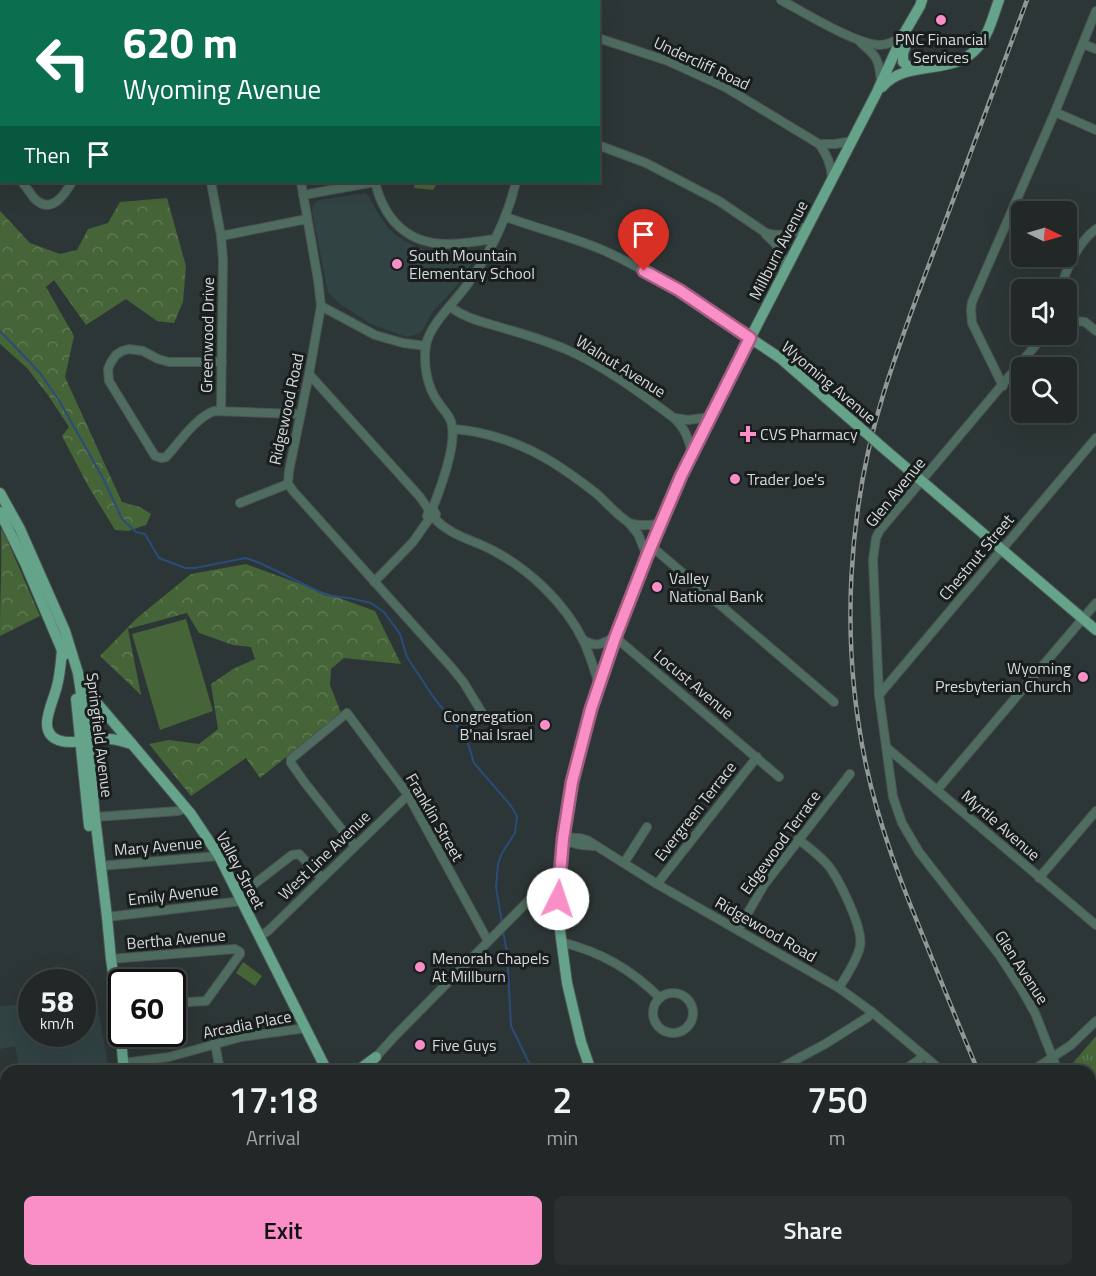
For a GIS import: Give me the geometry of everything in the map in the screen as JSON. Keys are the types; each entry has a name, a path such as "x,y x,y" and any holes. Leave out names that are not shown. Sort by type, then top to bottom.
{"main road":[{"path":"876,94 891,78 904,72 952,63 974,52 986,35 999,0"},
{"path":"920,68 909,67 902,59 921,3"},
{"name":"Millburn Avenue","path":"589,1065 571,1004 565,974 557,901 570,794 599,685 649,551 692,452 921,3"},
{"name":"Wyoming Avenue","path":"750,338 780,358 1096,630"},
{"name":"Springfield Avenue","path":"0,493 20,529 64,631 78,673 88,823 103,932 111,959"},
{"name":"Springfield Avenue","path":"0,512 18,547 70,669 84,741 95,817 113,969"},
{"path":"62,650 57,685 47,722 48,730 56,739 64,742 114,739 132,744"},
{"name":"Valley Street","path":"78,673 96,702 186,808 219,856 324,1065"},
{"name":"Springfield Avenue","path":"123,1047 124,1065"},
{"path":"365,1065 376,1057"}],"street":[{"path":"781,0 859,40 880,45 902,38"},
{"path":"1003,386 972,323 971,310 975,295 1055,112 1096,11"},
{"name":"Undercliff Road","path":"600,39 668,61 725,87 819,144"},
{"path":"859,40 876,56 881,81"},
{"path":"1083,44 1096,50"},
{"path":"1055,112 1096,130"},
{"path":"819,144 852,141"},
{"path":"819,144 831,164 832,178"},
{"path":"600,146 646,163 719,201 761,231 778,246 784,266 782,276"},
{"path":"23,183 36,200 53,204 62,198 71,183"},
{"name":"Greenwood Drive","path":"211,183 223,260 221,411 300,414"},
{"name":"Ridgewood Road","path":"301,183 321,306 288,471 288,484 452,668 484,716"},
{"path":"303,195 369,183"},
{"path":"375,183 385,212 394,223 412,236 426,241 448,244 495,239"},
{"path":"374,582 413,542 431,514 450,454 453,429 450,418 437,402 430,386 426,363 428,338 478,269 495,239 506,217 516,183"},
{"name":"Wyoming Avenue","path":"506,217 607,252 679,290 750,338"},
{"path":"221,236 307,219"},
{"path":"761,231 774,235 785,235 808,225"},
{"path":"1064,279 1081,244 1096,229"},
{"path":"321,306 375,335 403,343 426,346"},
{"name":"Walnut Avenue","path":"450,307 468,318 534,337 565,349 626,383 674,418 687,433 692,452"},
{"path":"1077,321 1085,322 1096,331"},
{"name":"Glen Avenue","path":"1036,345 880,530 873,548 873,560 879,695 893,797 902,823 919,852 1017,981 1035,1013 1056,1065"},
{"path":"221,411 214,411 206,415 166,457 160,458 155,456 109,381 108,369 116,355 129,349 143,351 169,362 222,362"},
{"path":"309,374 420,497 431,514 447,531 477,542 517,565 553,598 583,640 599,685"},
{"name":"Walnut Avenue","path":"674,418 688,420 710,417"},
{"path":"453,429 486,433 550,460 597,494 629,523 649,551 834,702"},
{"name":"Chestnut Street","path":"879,695 1096,438"},
{"path":"240,503 288,484"},
{"path":"629,523 660,524"},
{"path":"937,790 1096,603"},
{"path":"583,640 593,645 615,638"},
{"name":"Locust Avenue","path":"615,638 779,777"},
{"name":"Franklin Street","path":"355,846 291,763 291,759 347,713 408,795 488,941"},
{"name":"Myrtle Avenue","path":"886,747 1096,925"},
{"name":"Evergreen Terrace","path":"657,884 757,757"},
{"name":"Edgewood Terrace","path":"738,930 764,885 850,774"},
{"name":"West Line Avenue","path":"260,936 268,931 408,795"},
{"path":"95,817 178,811 186,808"},
{"path":"1039,878 1096,811"},
{"path":"624,862 646,827"},
{"name":"Ridgewood Road","path":"563,839 573,844 596,846 657,884 839,988 872,1012 935,1065"},
{"path":"798,839 825,861 837,877 860,932 858,953 839,988"},
{"path":"253,885 292,855 299,854 322,878"},
{"name":"Mary Avenue","path":"100,866 219,856"},
{"path":"372,1065 376,1057 427,1002 540,889 559,878"},
{"name":"Emily Avenue","path":"107,917 242,901"},
{"path":"561,942 590,950 615,962 635,975 660,998"},
{"name":"Bertha Avenue","path":"111,959 239,950 240,954 206,1001 186,1002"},
{"path":"675,993 690,1001 694,1013 687,1028 680,1033 672,1034 657,1026 653,1009 660,998 675,993"},
{"path":"786,1065 825,1044 868,1017 872,1012"},
{"path":"1041,1065 1081,1036 1096,1021"},
{"name":"Arcadia Place","path":"133,1065 241,1036 306,1028"},
{"path":"215,1043 219,1065"},
{"path":"911,1065 924,1056"}],"shaded area":[{"name":"South Mountain Elementary School","path":"365,193 388,228 398,237 426,250 445,253 463,251 473,257 473,261 455,288 433,311 418,334 406,337 371,324 339,303 327,288 312,211 313,206 320,200"},
{"path":"97,1002 108,1065 19,1065 15,1046 0,1049 0,1006 18,1005 18,1047 96,1047"}],"green space":[{"path":"415,183 437,183 433,190 414,188"},
{"path":"167,198 186,266 183,302 174,323 157,321 126,299 86,325 54,280 46,287 74,336 65,377 122,502 140,507 151,514 146,525 128,531 115,530 62,436 69,427 27,368 0,344 0,211 30,243 60,254 77,250 88,229 108,223 120,202"},
{"path":"1,526 40,616 0,636 1,554"},
{"path":"246,564 375,611 401,664 344,658 331,669 330,685 341,713 260,778 246,758 191,796 149,744 169,740 199,744 218,729 211,684 233,669 255,659 251,647 233,645 199,633 187,613 128,629 141,695 100,656 137,618 191,574"},
{"path":"186,619 213,711 160,730 132,634"},
{"path":"243,962 262,976 255,986 236,973"},
{"path":"1096,1036 1096,1065 1071,1065"}],"waterway":[{"path":"0,331 40,373 60,402 104,480 122,519 136,532 145,534 159,558 185,568 246,558 326,595 371,603 384,612 400,634 407,657 434,698 467,740 474,763 517,816 515,833 498,864 496,887 502,923"},
{"path":"503,931 507,952 511,1026 530,1065"}],"railway":[{"path":"975,1065 899,876 871,788 858,719 853,672 851,577 862,483 884,392 913,306 1027,0"}],"place":[{"name":"PNC Financial Services","path":"941,20"},
{"name":"South Mountain Elementary School","path":"397,264"},
{"name":"CVS Pharmacy","path":"748,434"},
{"name":"Trader Joe's","path":"735,479"},
{"name":"Valley National Bank","path":"657,587"},
{"name":"Wyoming Presbyterian Church","path":"1083,677"},
{"name":"Congregation B'nai Israel","path":"545,725"},
{"name":"Menorah Chapels At Millburn","path":"420,967"},
{"name":"Five Guys","path":"420,1045"}],"route":[{"path":"558,899 563,839 572,782 591,709 615,638 681,476 750,338 679,290 644,271"}]}
